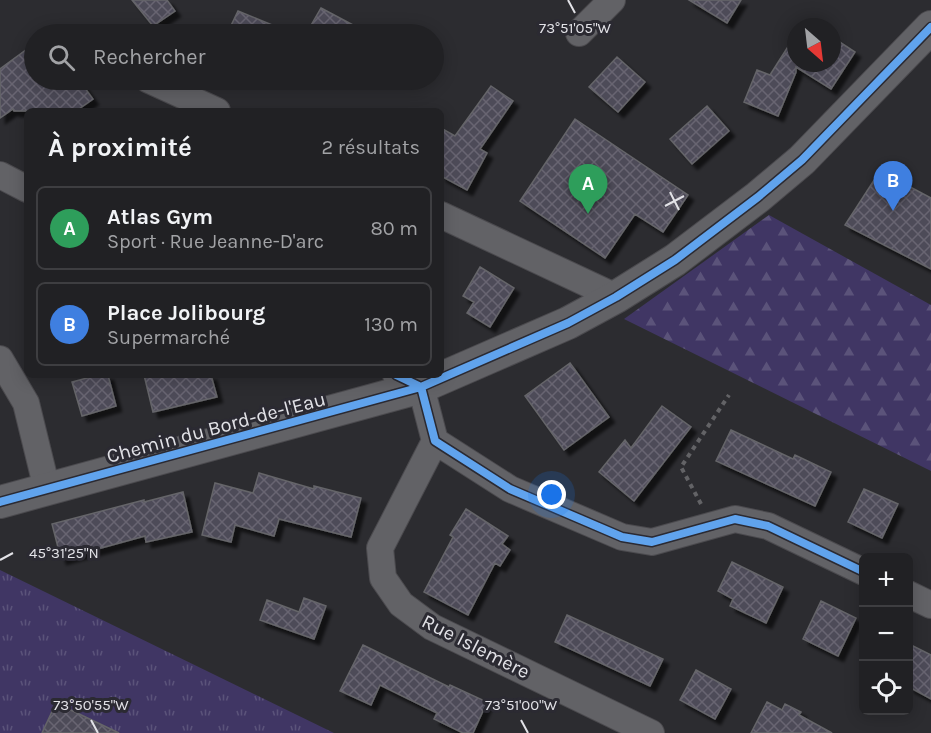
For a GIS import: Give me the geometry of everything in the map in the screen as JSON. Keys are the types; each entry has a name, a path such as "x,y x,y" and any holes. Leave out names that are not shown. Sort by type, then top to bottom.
{"street":[{"path":"579,33 612,0"},
{"name":"Chemin du Bord-de-l'Eau","path":"444,368 568,323 616,297 675,260 758,197 801,160 931,27"},
{"path":"171,90 210,108"},
{"path":"0,175 24,187"},
{"path":"444,216 616,297"},
{"path":"0,359 26,403 47,489"},
{"path":"408,381 435,441 510,489 622,537 652,542 735,519 768,525 859,570"},
{"name":"Chemin du Bord-de-l'Eau","path":"0,502 122,471 408,381"},
{"name":"Rue Islemère","path":"435,441 380,548 383,578 400,604 432,627 651,733"},
{"path":"913,596 931,605"}],"path":[{"path":"713,525 681,467 729,395"}],"green space":[{"path":"769,215 931,305 931,471 624,319"},
{"path":"0,570 334,733 0,733"}],"building":[{"path":"132,0 167,0 175,11 156,24 151,24"},
{"path":"689,0 741,0 727,23"},
{"path":"321,8 351,24 312,24"},
{"path":"238,11 270,24 232,24"},
{"path":"841,43 855,52 831,89 804,72 841,72"},
{"path":"787,48 787,72 796,72 778,116 744,102 757,70 770,75"},
{"path":"24,51 24,90 86,90 93,99 80,108 24,108 24,111 13,109 0,118 0,69"},
{"path":"617,57 645,82 618,112 589,87"},
{"path":"491,86 513,101 480,149 487,153 467,190 444,178 444,130 455,136"},
{"path":"707,106 729,131 692,164 670,139"},
{"path":"575,119 688,195 663,232 635,214 605,258 520,201"},
{"path":"880,171 931,198 931,269 845,225"},
{"path":"480,267 514,288 490,327 467,313 474,302 463,296"},
{"path":"570,363 609,417 564,450 525,396"},
{"path":"87,378 109,378 116,406 82,416 72,382"},
{"path":"145,378 212,378 217,397 153,412"},
{"path":"662,406 691,427 634,501 599,472 625,440 631,448"},
{"path":"731,430 793,459 795,455 831,472 815,506 716,461"},
{"path":"259,473 314,489 314,486 361,498 351,537 279,519 274,536 235,525 231,542 202,535 215,483 253,493"},
{"path":"864,489 898,504 882,538 848,522"},
{"path":"183,492 192,532 146,542 145,536 61,559 52,524"},
{"path":"466,509 508,536 502,544 510,550 500,566 495,563 468,615 424,592 453,537 450,535"},
{"path":"732,562 783,587 766,623 730,606 733,599 718,591"},
{"path":"304,598 326,606 314,639 260,620 267,600 299,612"},
{"path":"821,601 856,618 838,656 803,639"},
{"path":"567,615 663,659 650,686 555,642"},
{"path":"363,645 449,687 450,685 487,702 473,733 463,733 434,719 437,713 380,685 371,705 340,691"},
{"path":"913,646 931,655 931,699 913,689"},
{"path":"696,670 731,689 715,719 680,700"},
{"path":"767,702 782,710 785,704 801,712 799,715 832,733 751,733"},
{"path":"56,703 119,733 42,733"}],"cycle path":[{"path":"444,377 568,323 616,297 675,260 758,197 802,160 931,27"},
{"path":"402,378 421,387 435,441 510,489 622,537 652,542 735,519 768,526 859,570"},
{"path":"0,502 421,387 442,378"}],"place":[{"name":"Place Jolibourg","path":"893,211"},
{"name":"Atlas Gym","path":"588,214"}]}
